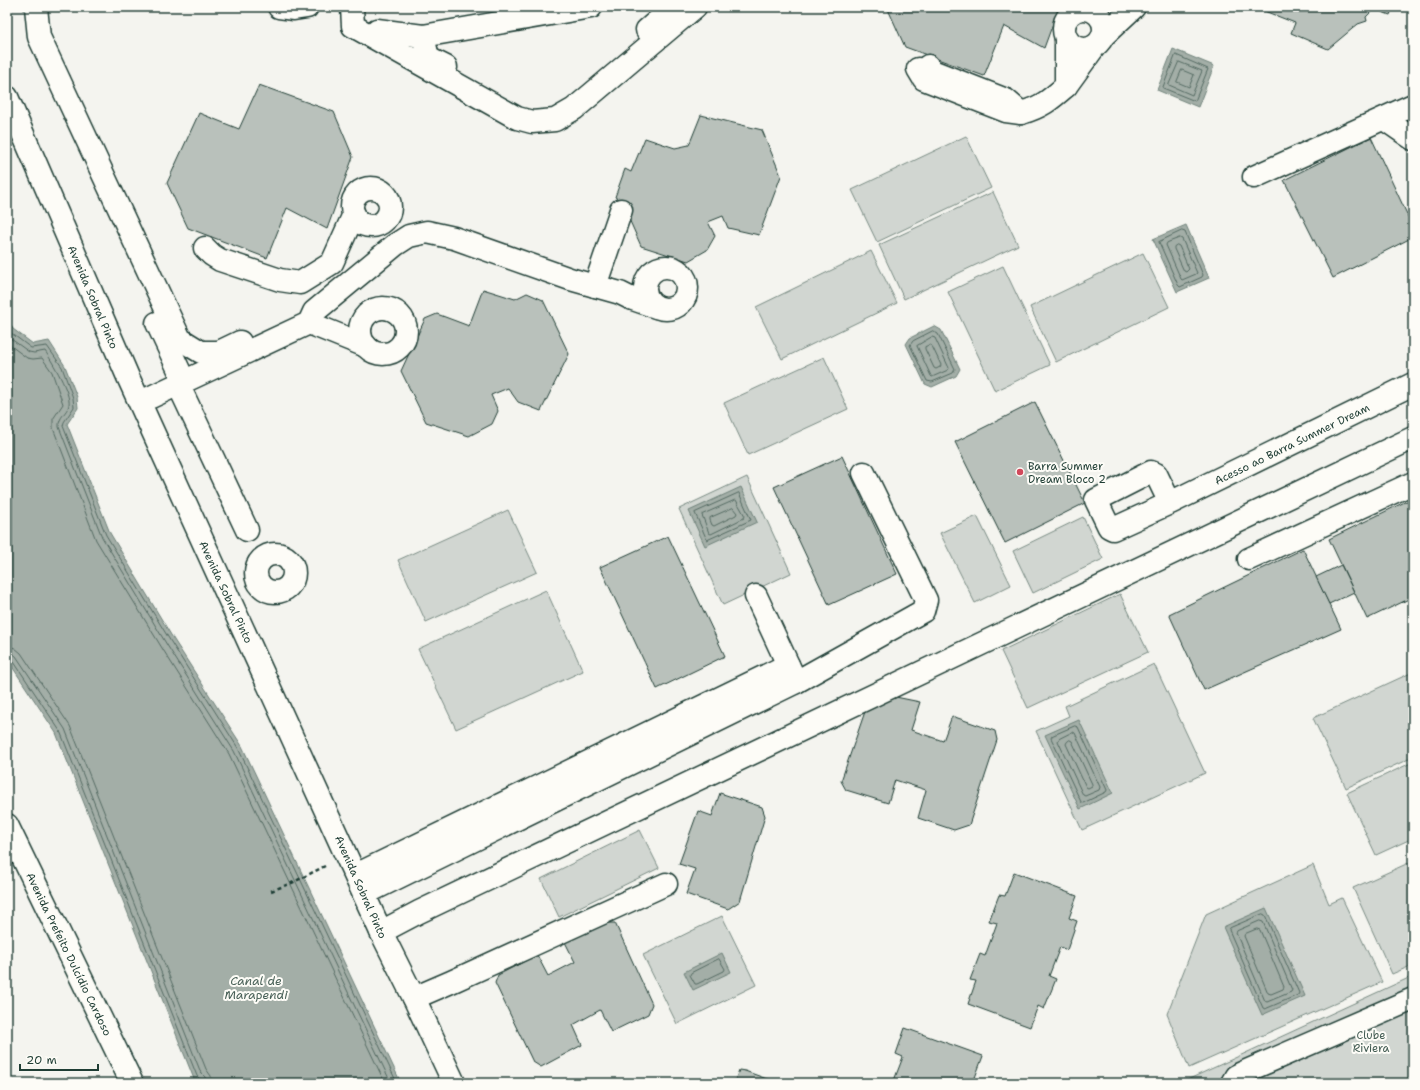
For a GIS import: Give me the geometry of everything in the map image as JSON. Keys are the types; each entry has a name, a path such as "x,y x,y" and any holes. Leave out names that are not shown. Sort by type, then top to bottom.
{"street":[{"path":"24,7 26,45 247,530 264,560"},
{"path":"36,7 39,37 180,339 201,352 219,352 303,313 312,317 335,333 363,336"},
{"path":"280,7 294,9 307,7"},
{"path":"352,7 353,26 517,118 532,122 555,120 574,109 695,7"},
{"path":"366,7 363,22 428,58 533,112 558,108 669,8"},
{"path":"378,30 518,7"},
{"path":"378,30 423,36 591,7"},
{"path":"1066,38 1076,47 1082,49 1099,41 1134,7"},
{"path":"923,68 924,79 1006,111 1021,113 1037,108 1052,99 1066,86 1099,41 1105,30 1099,8 1077,9 1066,18 1064,32 1066,38 1066,86"},
{"path":"423,36 428,58"},
{"name":"Avenida Sobral Pinto","path":"7,97 128,377 381,932 454,1083"},
{"path":"1254,177 1413,105"},
{"path":"1384,119 1413,139"},
{"path":"373,188 378,190 388,198 390,204 388,216 380,224 374,226 362,224 357,220 354,214 353,202 361,192 366,189 373,188"},
{"path":"595,286 621,210"},
{"path":"206,248 212,255 220,260 280,280 300,283 332,263 354,214"},
{"path":"380,224 394,245"},
{"path":"151,397 312,317 394,245 409,236 427,232 454,238 570,279 620,293 662,309 670,309 682,303 687,289 686,282 679,271 665,267 659,268 652,272 637,286 620,293"},
{"path":"648,277 645,283 646,296 650,303 656,307"},
{"name":"Acesso ao Barra Summer Dream","path":"1170,503 1413,384"},
{"path":"381,932 419,912 1413,438"},
{"path":"360,885 792,673 923,611 926,600 864,473"},
{"path":"1249,559 1413,483"},
{"path":"756,596 792,673"},
{"name":"Avenida Prefeito Dulcídio Cardoso","path":"7,825 132,1083"},
{"path":"414,998 666,884"},
{"path":"1232,1083 1236,1076 1242,1073 1413,999"}],"path":[{"path":"271,891 294,882 347,855"}],"green space":[{"path":"966,136 991,188 877,242 852,190"},
{"path":"993,192 1018,245 904,299 879,245"},
{"path":"871,251 897,303 782,359 756,307"},
{"path":"1143,253 1169,307 1056,362 1030,307"},
{"path":"1003,266 1050,365 995,391 948,292"},
{"path":"824,357 848,409 748,455 724,403"},
{"path":"747,477 791,573 723,605 679,509"},
{"path":"508,510 537,572 426,622 398,560"},
{"path":"977,516 1011,585 975,603 940,533"},
{"path":"1083,517 1103,559 1033,593 1013,551"},
{"path":"546,590 583,671 456,729 418,649"},
{"path":"1120,594 1148,652 1028,708 1001,651"},
{"path":"1154,664 1205,773 1082,830 1036,731 1069,716 1065,706"},
{"path":"1413,672 1413,757 1346,788 1313,718"},
{"path":"1413,762 1413,838 1376,855 1347,793"},
{"path":"640,830 659,868 559,917 541,879"},
{"path":"1413,861 1413,965 1392,974 1353,888"},
{"path":"1313,865 1329,904 1342,898 1382,982 1189,1068 1167,1014 1206,914"},
{"path":"722,916 756,985 677,1024 643,955"},
{"name":"Clube Riviera","path":"1413,976 1413,1083 1187,1083 1187,1080"}],"water":[{"path":"1173,49 1214,66 1198,107 1157,90"},
{"path":"1186,225 1209,278 1177,292 1153,239"},
{"name":"Canal de Marapendi","path":"7,319 13,329 33,344 49,341 65,366 77,397 78,408 67,424 110,533 174,640 242,746 401,1083 199,1083 194,1079 56,733 7,659"},
{"path":"934,326 941,330 960,369 956,376 932,387 925,384 906,344 910,338"},
{"path":"741,487 757,522 705,546 689,511"},
{"path":"1079,720 1113,793 1080,809 1045,735"},
{"path":"1266,908 1305,996 1262,1015 1223,927"},
{"path":"722,953 731,972 693,990 684,972"}],"building":[{"path":"887,7 1059,7 1044,48 1004,26 984,76 905,47"},
{"path":"1254,7 1393,7 1390,15 1374,9 1366,17 1367,21 1358,24 1328,49 1291,33 1295,23"},
{"path":"259,85 334,112 353,157 327,229 287,208 267,258 188,228 167,183 199,113 239,129"},
{"path":"701,115 762,130 781,176 759,235 728,228 723,216 708,222 715,236 707,250 688,261 641,246 621,201 615,197 625,169 631,172 645,138 675,148 689,145"},
{"path":"1371,137 1413,227 1413,237 1333,278 1284,180"},
{"path":"483,289 515,299 527,293 543,300 569,354 541,411 518,402 508,388 491,395 498,411 492,424 469,436 426,422 401,371 425,319 437,314 469,326"},
{"name":"Barra Summer Dream Bloco 2","path":"1035,402 1085,503 1005,543 955,442"},
{"path":"842,456 897,574 829,605 774,487"},
{"path":"1413,498 1413,597 1367,619 1329,539"},
{"path":"668,536 725,656 657,689 600,567"},
{"path":"1303,549 1341,629 1204,690 1169,614"},
{"path":"1341,565 1354,592 1329,604 1316,577"},
{"path":"881,694 920,702 911,730 943,741 952,716 995,731 997,740 969,825 954,830 918,818 926,790 895,780 888,803 846,790 841,781 869,700"},
{"path":"720,793 762,807 765,816 740,901 728,909 686,894 695,869 679,864 698,811 712,816"},
{"path":"1014,872 1077,896 1069,918 1077,921 1067,950 1060,947 1049,976 1056,979 1044,1009 1038,1006 1030,1027 968,1004 976,981 970,980 980,954 985,956 997,923 989,921 999,895 1005,896"},
{"path":"607,923 615,923 652,1004 648,1014 611,1032 600,1010 573,1025 582,1045 541,1067 533,1062 495,983 498,975 537,955 548,976 575,962 565,942"},
{"path":"905,1028 983,1056 973,1083 966,1081 965,1083 893,1083 903,1057 896,1054"},
{"path":"739,1070 745,1071 778,1083 734,1083"}],"place":[{"name":"Barra Summer Dream Bloco 2","path":"1020,472"}]}
